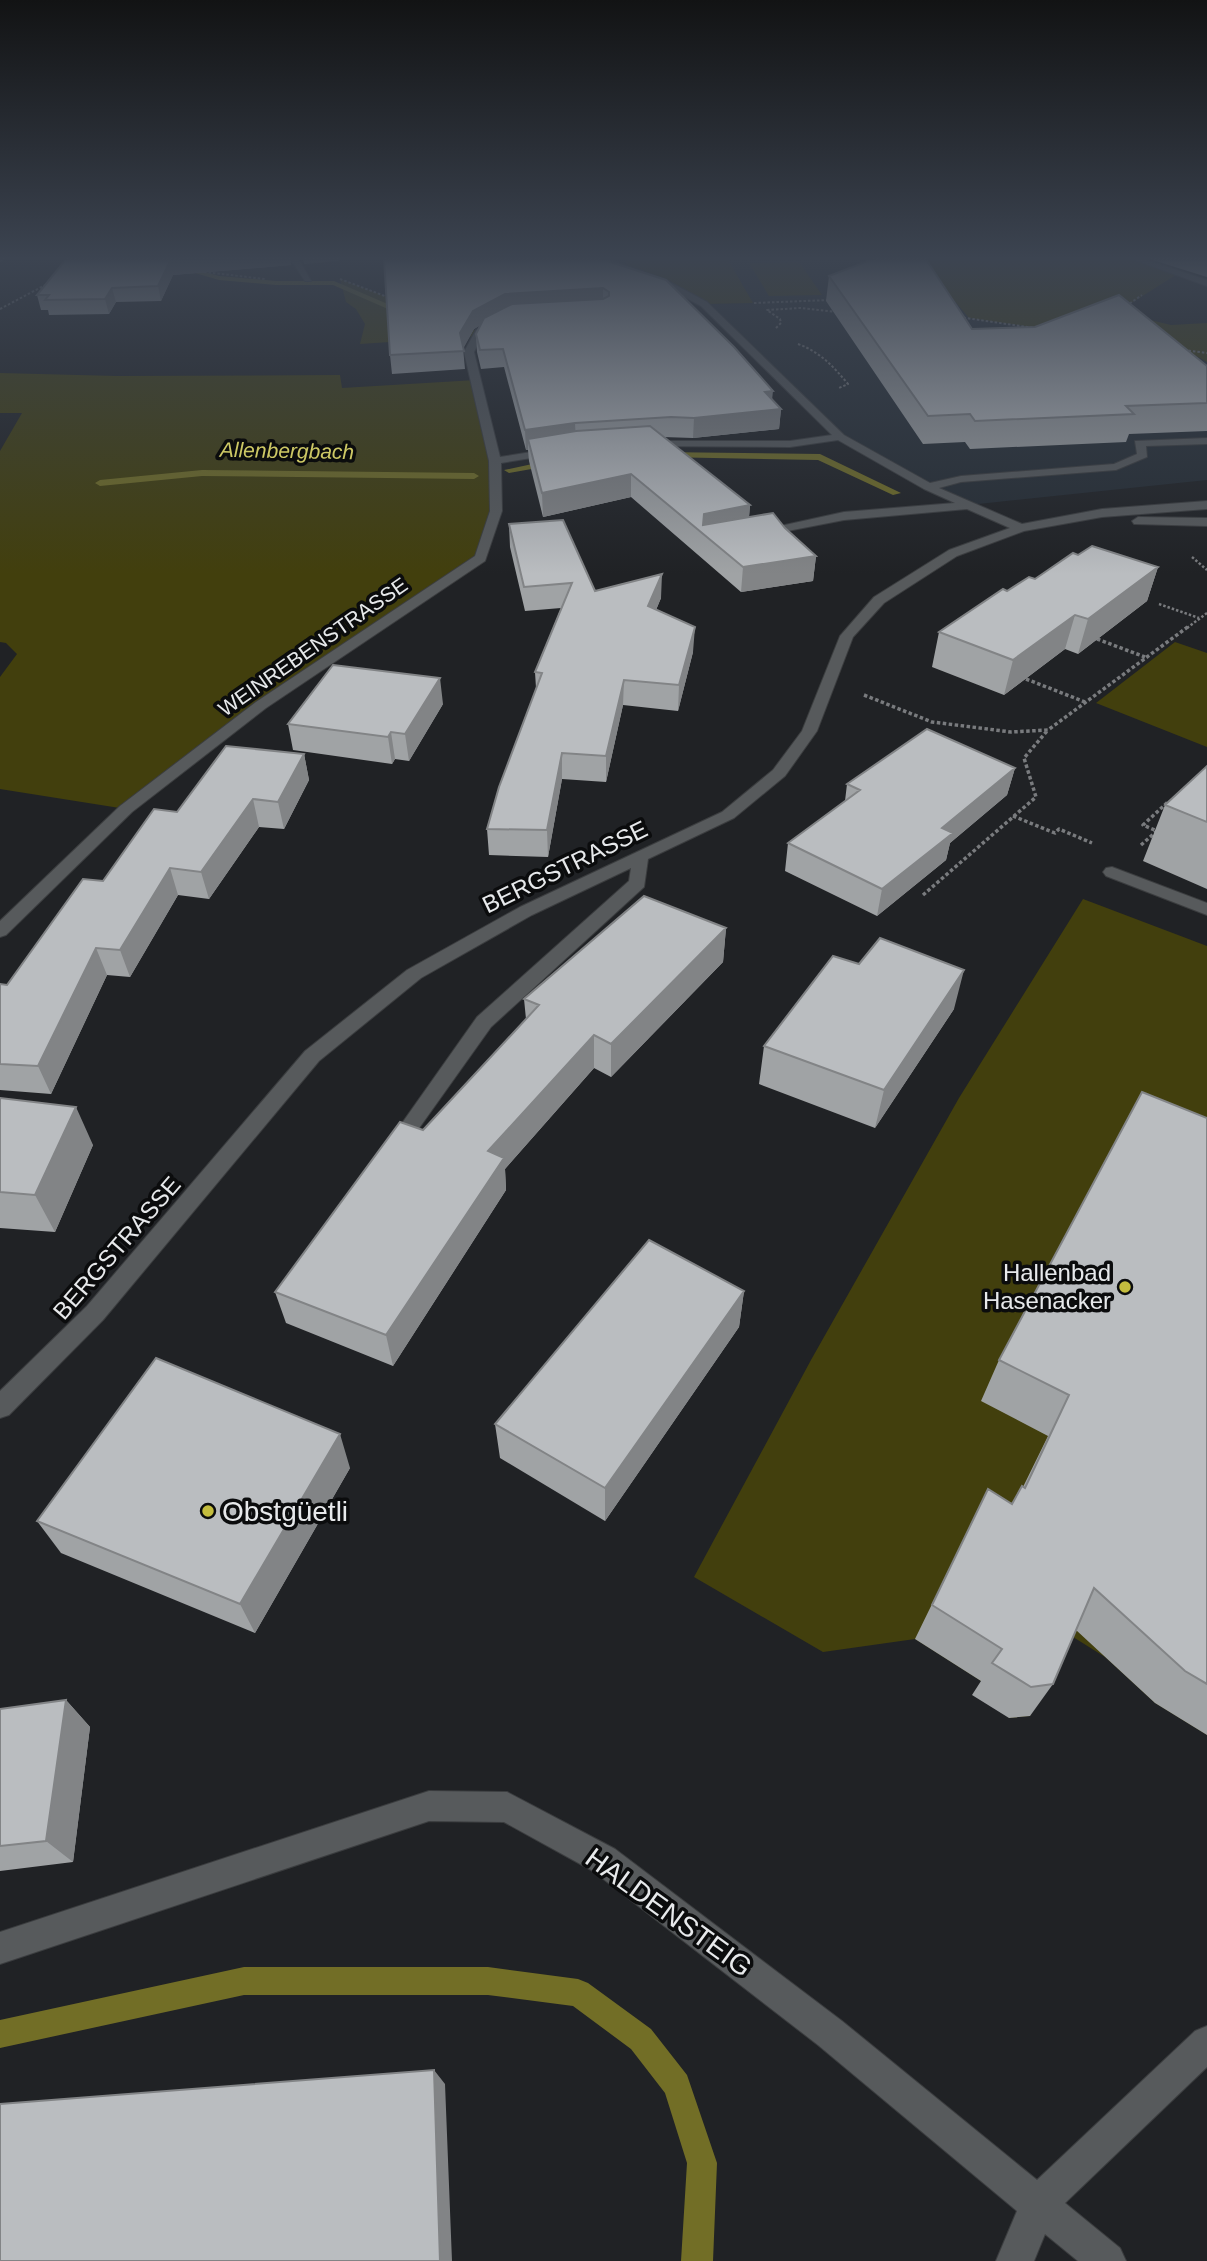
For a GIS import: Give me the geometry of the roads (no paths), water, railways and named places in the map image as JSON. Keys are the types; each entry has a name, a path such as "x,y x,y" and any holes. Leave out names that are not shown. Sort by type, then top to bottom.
{"street":[{"name":"WEINREBENSTRASSE","path":"0,931 127,808 261,705 481,558 496,512 495,461 472,364"},
{"path":"765,364 840,437 928,487 1021,528"},
{"path":"630,445 670,442 741,446 790,444 840,437"},
{"path":"928,487 961,479 1116,467 1143,454 1139,443 1207,441"},
{"path":"495,461 563,450"},
{"path":"747,537 844,516 969,505"},
{"name":"BERGSTRASSE","path":"0,1407 96,1314 312,1056 414,974 526,911 728,815 779,773 809,731 847,636 879,600 953,553 1021,528 1102,513 1207,505"},
{"path":"1102,513 1139,521 1207,522"},
{"path":"410,1126 484,1023 638,883 640,857"},
{"path":"1112,872 1207,909"},
{"name":"HALDENSTEIG","path":"0,1948 429,1806 507,1807 604,1860 830,2033 1107,2261"},
{"path":"1015,2261 1038,2204 1207,2043"}],"waterway":[{"path":"662,454 820,457 896,493"},
{"name":"Allenbergbach","path":"509,470 551,463"},
{"name":"Allenbergbach","path":"100,483 202,473 474,476"},
{"path":"0,2034 244,1981 488,1981 578,1993 641,2039 677,2085 702,2163 697,2261"}],"place":[{"name":"Hallenbad Hasenacker","path":"1125,1287"},
{"name":"Obstgüetli","path":"208,1511"}]}
